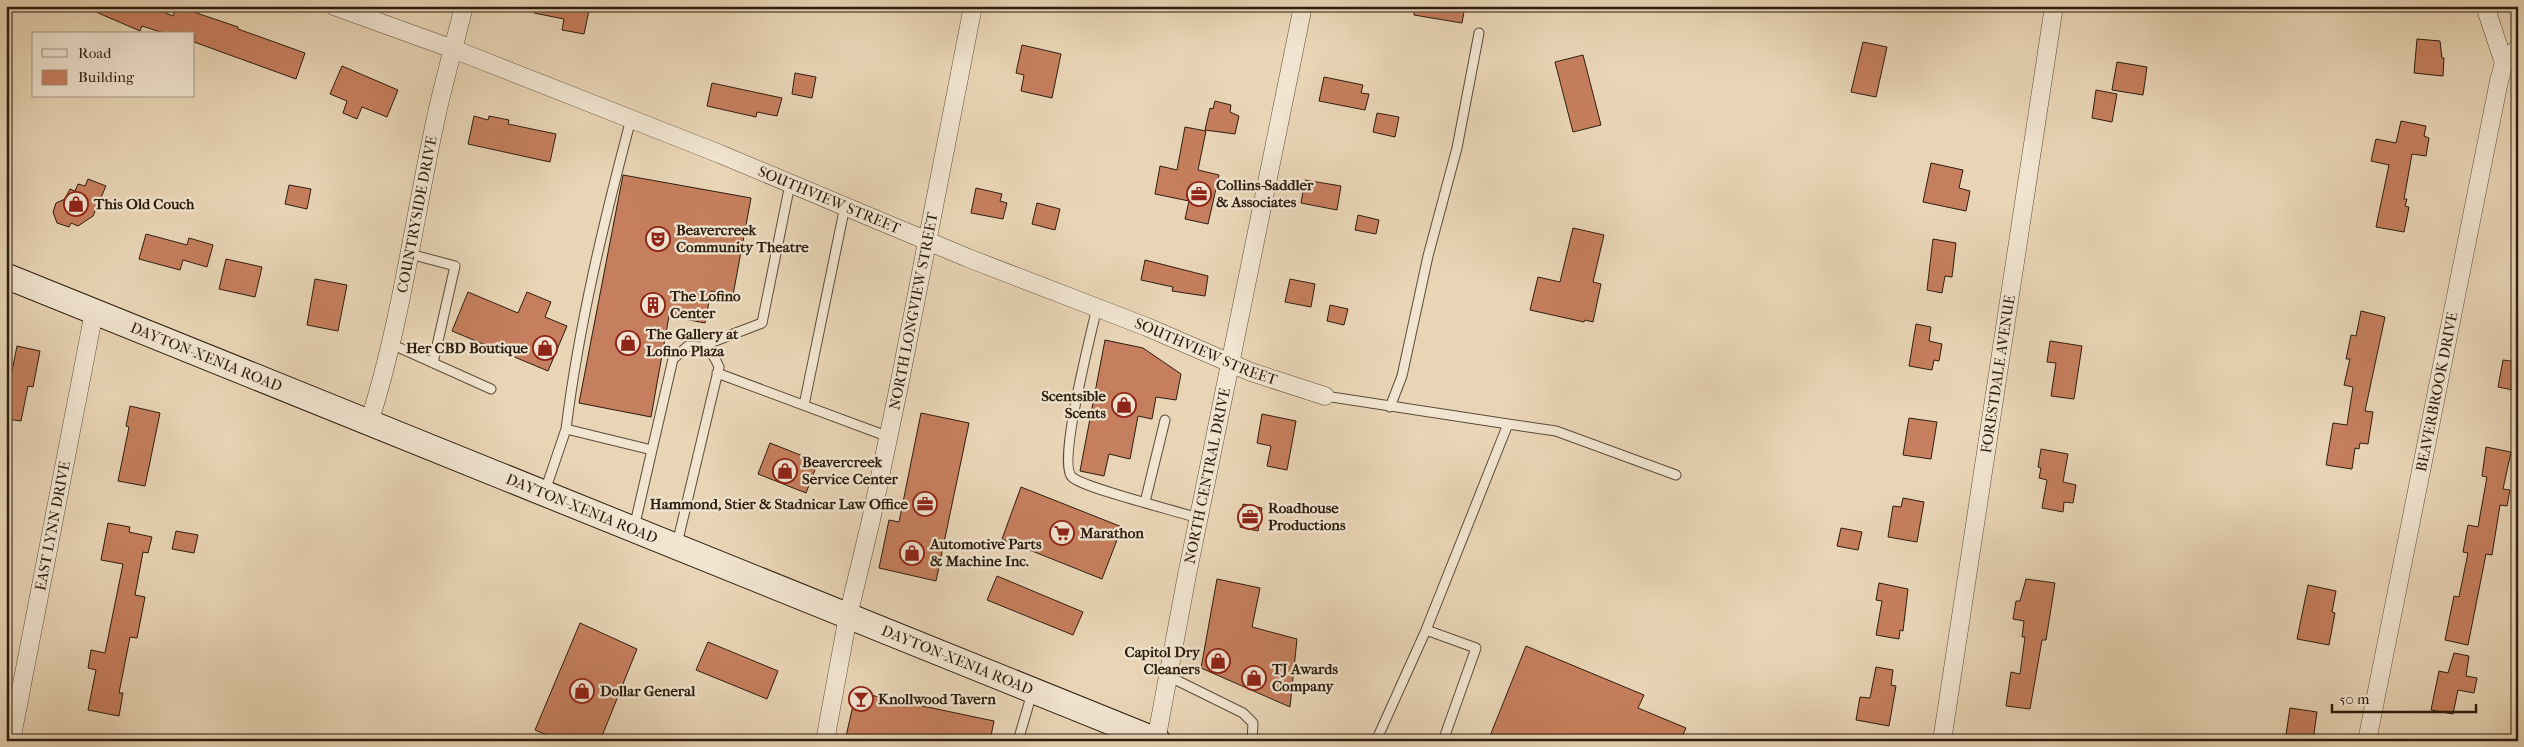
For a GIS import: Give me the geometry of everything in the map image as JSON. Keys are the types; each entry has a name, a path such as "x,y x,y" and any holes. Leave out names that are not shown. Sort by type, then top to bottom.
{"main road":[{"name":"DAYTON-XENIA ROAD","path":"6,276 1157,741"}],"street":[{"name":"SOUTHVIEW STREET","path":"334,6 454,49 631,119 926,240 1097,306 1251,372 1325,396"},
{"name":"COUNTRYSIDE DRIVE","path":"370,423 391,344 434,126 464,6"},
{"name":"NORTH LONGVIEW STREET","path":"824,741 848,616 889,437 973,6"},
{"name":"NORTH CENTRAL DRIVE","path":"1157,741 1198,518 1304,6"},
{"name":"FORESTDALE AVENUE","path":"1942,741 2054,6"},
{"path":"2484,6 2504,63 2518,48"},
{"name":"BEAVERBROOK DRIVE","path":"2367,741 2504,63"},
{"name":"EAST LYNN DRIVE","path":"11,741 94,312"}],"lane":[{"path":"1390,407 1402,376 1428,256 1457,148 1479,33"},
{"path":"544,493 566,429 572,377 608,207 631,119"},
{"path":"634,529 673,359 688,346 702,346 762,323 790,184"},
{"path":"804,405 844,206"},
{"path":"410,254 455,266 433,363"},
{"path":"1097,306 1082,369 1067,452 1067,468 1071,477 1090,486 1198,518"},
{"path":"391,344 491,389"},
{"path":"676,546 719,367 713,353 702,346"},
{"path":"718,373 889,437"},
{"path":"1325,396 1556,431 1676,475"},
{"path":"1145,502 1165,420"},
{"path":"1376,741 1426,630 1508,424"},
{"path":"566,429 652,450"},
{"path":"1426,630 1476,648 1443,741"},
{"path":"1168,676 1243,713 1253,723 1252,741"},
{"path":"1018,741 1033,690"}],"building":[{"path":"82,6 149,6 173,16 176,6 305,53 296,79 195,42 195,32 161,32 142,26 140,31"},
{"path":"535,6 590,6 584,34 562,30 564,19 534,13"},
{"path":"1415,6 1465,6 1462,23 1414,15"},
{"path":"2417,39 2440,41 2442,58 2444,58 2443,76 2414,73"},
{"path":"1863,42 1887,47 1876,97 1851,92"},
{"path":"1022,45 1061,54 1052,98 1021,91 1024,75 1016,73"},
{"path":"1583,55 1601,125 1573,132 1555,62"},
{"path":"2117,62 2147,67 2143,95 2112,90"},
{"path":"342,66 398,90 387,117 362,107 357,119 343,113 347,101 330,94"},
{"path":"795,73 816,77 812,98 792,94"},
{"path":"1324,77 1363,85 1361,93 1369,94 1365,110 1319,101"},
{"path":"712,83 782,98 777,116 757,112 756,117 707,106"},
{"path":"2096,90 2117,94 2112,122 2092,118"},
{"path":"1215,101 1231,105 1230,112 1239,116 1235,134 1205,130 1210,108 1213,109"},
{"path":"1377,113 1399,117 1395,137 1373,132"},
{"path":"474,116 488,120 489,116 509,120 508,124 556,134 550,162 468,144"},
{"path":"2401,121 2426,126 2424,136 2429,138 2426,156 2412,154 2404,199 2407,199 2405,206 2409,207 2404,232 2376,227 2389,165 2371,161 2376,139 2396,143"},
{"path":"1185,127 1206,131 1198,170 1219,175 1208,224 1185,219 1189,201 1155,194 1160,166 1177,170"},
{"path":"1931,163 1963,170 1959,188 1970,191 1966,211 1923,202"},
{"name":"The Lofino Center","path":"623,175 751,198 733,295 711,291 705,323 669,316 651,417 579,403"},
{"path":"88,179 106,186 93,216 78,226 71,223 69,227 57,223 53,212 56,203 65,199 70,189 75,191 78,184 85,186"},
{"path":"1305,180 1341,186 1337,210 1301,203"},
{"path":"289,185 311,189 307,209 285,204"},
{"path":"976,188 1002,194 1000,201 1007,203 1003,219 971,213"},
{"path":"1037,203 1060,209 1055,230 1032,224"},
{"path":"1358,215 1379,220 1376,234 1355,230"},
{"path":"1573,228 1604,235 1593,282 1601,284 1593,322 1585,320 1584,322 1530,310 1538,277 1560,282"},
{"path":"146,234 187,245 189,238 213,245 207,267 183,260 180,270 139,259"},
{"path":"1933,239 1956,243 1952,277 1945,276 1942,293 1927,290"},
{"path":"226,259 262,267 255,297 219,289"},
{"path":"1145,260 1208,276 1205,296 1172,291 1173,287 1141,280"},
{"path":"315,279 347,285 338,331 307,325"},
{"path":"1290,279 1315,284 1311,307 1285,302"},
{"path":"468,292 518,313 527,292 551,302 545,317 567,326 548,371 452,331"},
{"path":"1330,305 1348,309 1344,325 1327,321"},
{"path":"2361,311 2385,317 2365,411 2373,412 2368,444 2360,443 2359,449 2355,448 2352,469 2326,465 2333,423 2347,425 2353,387 2344,385 2350,359 2346,359 2351,335 2356,336"},
{"path":"1916,324 1931,327 1929,341 1942,344 1939,361 1934,360 1932,370 1909,366"},
{"path":"1105,340 1143,348 1181,374 1176,400 1156,397 1152,419 1138,416 1130,459 1109,454 1104,476 1080,471"},
{"path":"2050,341 2082,346 2074,399 2051,396 2056,363 2047,362"},
{"path":"17,346 40,351 33,387 28,386 21,421 6,419 6,401"},
{"path":"2503,360 2518,362 2518,391 2498,387"},
{"path":"130,406 160,413 145,486 118,481 129,427 126,426"},
{"path":"921,413 969,423 936,581 879,568 889,520 899,522"},
{"path":"1262,414 1296,421 1287,470 1267,466 1271,446 1257,443"},
{"path":"1909,418 1937,422 1931,459 1903,455"},
{"path":"770,443 818,462 806,493 758,474"},
{"path":"2486,447 2511,452 2503,489 2510,490 2507,506 2500,505 2492,555 2486,554 2468,645 2445,640 2454,596 2459,597 2468,553 2463,552 2468,525 2478,527 2487,477 2482,476"},
{"path":"2041,449 2068,454 2063,482 2076,485 2073,503 2064,502 2063,512 2042,508 2047,480 2039,478 2041,468 2038,467"},
{"name":"Marathon","path":"1021,487 1122,527 1102,579 1002,539"},
{"path":"1903,498 1924,502 1917,542 1888,537 1893,506 1901,507"},
{"path":"1243,504 1262,508 1258,531 1240,527"},
{"path":"108,523 130,527 129,532 152,537 148,553 143,552 135,595 145,597 137,638 130,637 119,693 123,693 119,716 88,710 96,670 88,668 91,650 105,653 123,564 101,560"},
{"path":"1841,528 1862,532 1858,550 1837,546"},
{"path":"176,531 198,535 194,553 172,549"},
{"path":"997,576 1083,612 1073,635 987,600"},
{"path":"1217,579 1260,588 1252,627 1297,639 1290,707 1201,668"},
{"path":"2026,579 2055,583 2046,640 2042,640 2030,709 2006,706 2011,672 2020,674 2025,637 2022,637 2024,621 2013,619 2016,601 2020,601"},
{"path":"1879,583 1908,589 1903,631 1900,630 1899,639 1876,635 1882,601 1876,600"},
{"path":"2308,585 2336,591 2332,612 2335,613 2329,645 2297,639"},
{"path":"580,623 637,649 600,741 561,741 535,730"},
{"path":"708,642 778,671 767,699 696,670"},
{"path":"1526,646 1644,695 1638,708 1686,728 1680,741 1488,741"},
{"path":"2454,653 2469,656 2466,676 2477,678 2474,693 2458,690 2453,714 2431,710 2439,671 2448,673"},
{"path":"1876,667 1893,670 1891,685 1896,686 1889,726 1856,720 1860,697 1870,698"},
{"path":"856,692 994,721 990,741 845,741"},
{"path":"2290,708 2317,712 2313,741 2285,741"}],"place":[{"name":"Collins-Saddler & Associates","path":"1199,194"},
{"name":"This Old Couch","path":"76,204"},
{"name":"Beavercreek Community Theatre","path":"658,239"},
{"name":"The Lofino Center","path":"653,305"},
{"name":"The Gallery at Lofino Plaza","path":"628,343"},
{"name":"Her CBD Boutique","path":"545,348"},
{"name":"Scentsible Scents","path":"1124,405"},
{"name":"Beavercreek Service Center","path":"785,471"},
{"name":"Hammond, Stier & Stadnicar Law Office","path":"925,504"},
{"name":"Roadhouse Productions","path":"1250,517"},
{"name":"Marathon","path":"1062,533"},
{"name":"Automotive Parts & Machine Inc.","path":"912,553"},
{"name":"Capitol Dry Cleaners","path":"1218,661"},
{"name":"TJ Awards Company","path":"1254,678"},
{"name":"Dollar General","path":"582,691"},
{"name":"Knollwood Tavern","path":"861,699"}]}
